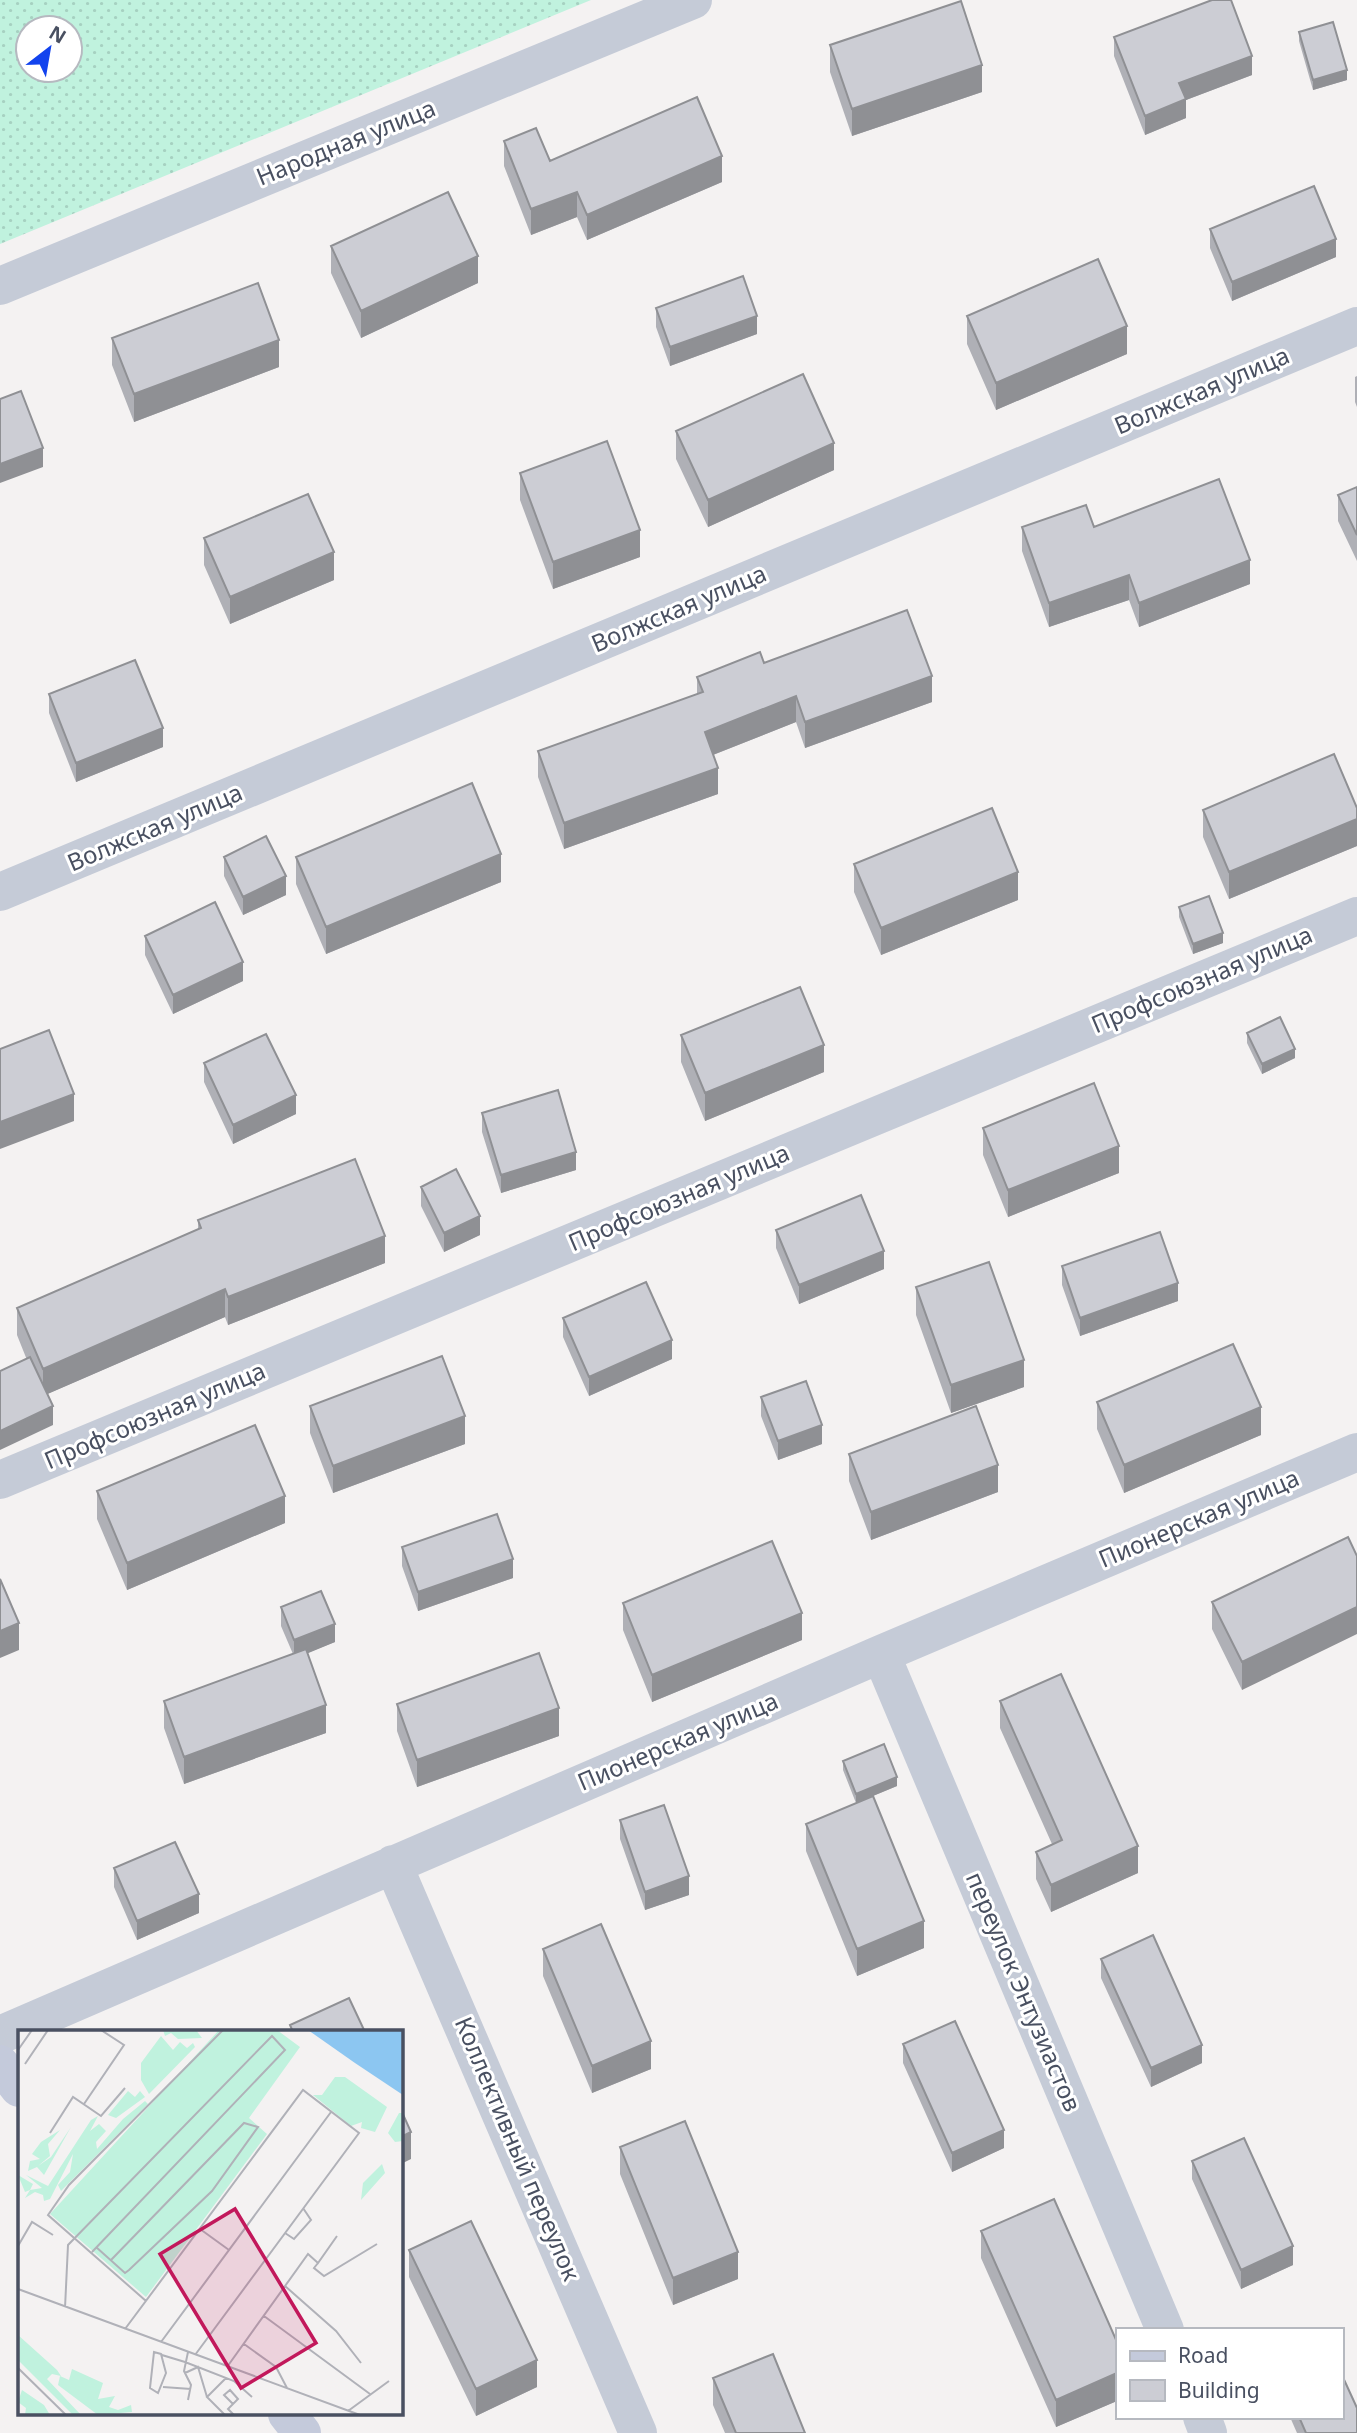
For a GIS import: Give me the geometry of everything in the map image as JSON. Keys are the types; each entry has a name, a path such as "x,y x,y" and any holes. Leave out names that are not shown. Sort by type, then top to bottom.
{"street":[{"name":"Народная улица","path":"0,286 693,0"},
{"name":"Волжская улица","path":"0,892 1357,326"},
{"name":"Профсоюзная улица","path":"0,1480 1357,916"},
{"name":"Пионерская улица","path":"0,2035 881,1654 1357,1452"},
{"name":"переулок Энтузиастов","path":"881,1654 1164,2328"},
{"name":"Коллективный переулок","path":"393,1864 638,2433"},
{"path":"0,2064 18,2087"},
{"path":"289,2416 303,2433"}],"green space":[{"path":"0,0 591,0 0,244"}],"building":[{"path":"1212,0 1231,0 1252,56 1179,83 1186,99 1145,116 1114,37"},
{"path":"961,1 982,65 852,109 830,45"},
{"path":"1333,22 1347,70 1313,80 1299,32"},
{"path":"697,97 722,156 587,215 577,192 531,209 504,141 536,128 550,161"},
{"path":"1314,186 1336,239 1232,282 1210,229"},
{"path":"448,192 478,256 361,311 331,246"},
{"path":"1098,259 1127,326 996,383 967,316"},
{"path":"743,276 757,316 670,347 656,308"},
{"path":"258,283 279,340 134,394 112,338"},
{"path":"803,374 834,443 708,500 676,431"},
{"path":"21,391 43,448 0,464 0,399"},
{"path":"607,441 640,530 553,562 520,473"},
{"path":"1219,479 1250,560 1139,603 1129,575 1049,603 1022,527 1086,505 1094,527"},
{"path":"1357,487 1357,535 1338,495"},
{"path":"308,494 334,552 230,597 204,538"},
{"path":"907,610 932,676 805,722 796,696 705,732 718,768 564,823 538,751 703,692 697,677 760,652 764,663"},
{"path":"135,660 163,728 76,763 49,694"},
{"path":"1334,754 1357,808 1357,819 1229,872 1203,810"},
{"path":"472,783 501,854 326,927 296,857"},
{"path":"992,808 1018,872 881,928 854,864"},
{"path":"266,836 286,876 243,897 224,857"},
{"path":"1209,896 1223,933 1193,944 1179,907"},
{"path":"215,902 243,962 173,995 145,936"},
{"path":"800,987 824,1045 705,1093 681,1035"},
{"path":"1280,1017 1295,1049 1262,1064 1247,1033"},
{"path":"49,1030 74,1094 0,1122 0,1049"},
{"path":"266,1034 296,1095 233,1125 204,1063"},
{"path":"1094,1083 1119,1146 1008,1190 983,1128"},
{"path":"558,1090 576,1152 501,1175 482,1113"},
{"path":"355,1159 385,1236 228,1297 225,1289 43,1369 17,1308 201,1228 198,1220"},
{"path":"456,1169 480,1216 444,1233 421,1187"},
{"path":"861,1195 884,1251 799,1285 776,1230"},
{"path":"1160,1232 1178,1283 1080,1318 1062,1266"},
{"path":"989,1262 1024,1360 951,1385 916,1287"},
{"path":"646,1282 672,1340 589,1377 563,1318"},
{"path":"1233,1344 1261,1407 1124,1465 1097,1402"},
{"path":"442,1356 465,1416 333,1466 310,1406"},
{"path":"30,1357 53,1406 0,1431 0,1371"},
{"path":"806,1381 822,1425 778,1441 761,1397"},
{"path":"976,1406 998,1465 871,1512 849,1454"},
{"path":"255,1425 285,1496 127,1563 97,1491"},
{"path":"497,1514 513,1559 418,1592 402,1547"},
{"path":"1348,1537 1357,1556 1357,1607 1242,1662 1212,1602"},
{"path":"772,1541 802,1613 652,1675 623,1603"},
{"path":"0,1579 19,1623 0,1631"},
{"path":"321,1591 335,1624 294,1640 281,1607"},
{"path":"306,1649 326,1705 184,1757 164,1701"},
{"path":"539,1653 559,1708 417,1760 397,1704"},
{"path":"1061,1674 1138,1846 1051,1885 1036,1852 1062,1840 1000,1701"},
{"path":"884,1744 897,1777 856,1794 843,1761"},
{"path":"873,1796 924,1921 857,1949 806,1824"},
{"path":"664,1805 689,1876 645,1892 620,1820"},
{"path":"175,1842 199,1894 137,1921 114,1868"},
{"path":"601,1924 651,2041 592,2066 543,1949"},
{"path":"1153,1935 1202,2045 1151,2068 1101,1959"},
{"path":"349,1998 364,2030 292,2030 290,2025"},
{"path":"955,2021 1004,2130 952,2153 903,2044"},
{"path":"402,2112 411,2132 402,2136"},
{"path":"685,2121 738,2252 673,2278 620,2147"},
{"path":"1244,2138 1293,2246 1241,2270 1192,2161"},
{"path":"1054,2199 1116,2340 1116,2373 1056,2400 981,2231"},
{"path":"471,2221 537,2360 476,2389 409,2250"},
{"path":"773,2354 805,2433 736,2433 713,2378"},
{"path":"1343,2377 1357,2408 1357,2433 1306,2433 1300,2419 1343,2419"}]}
